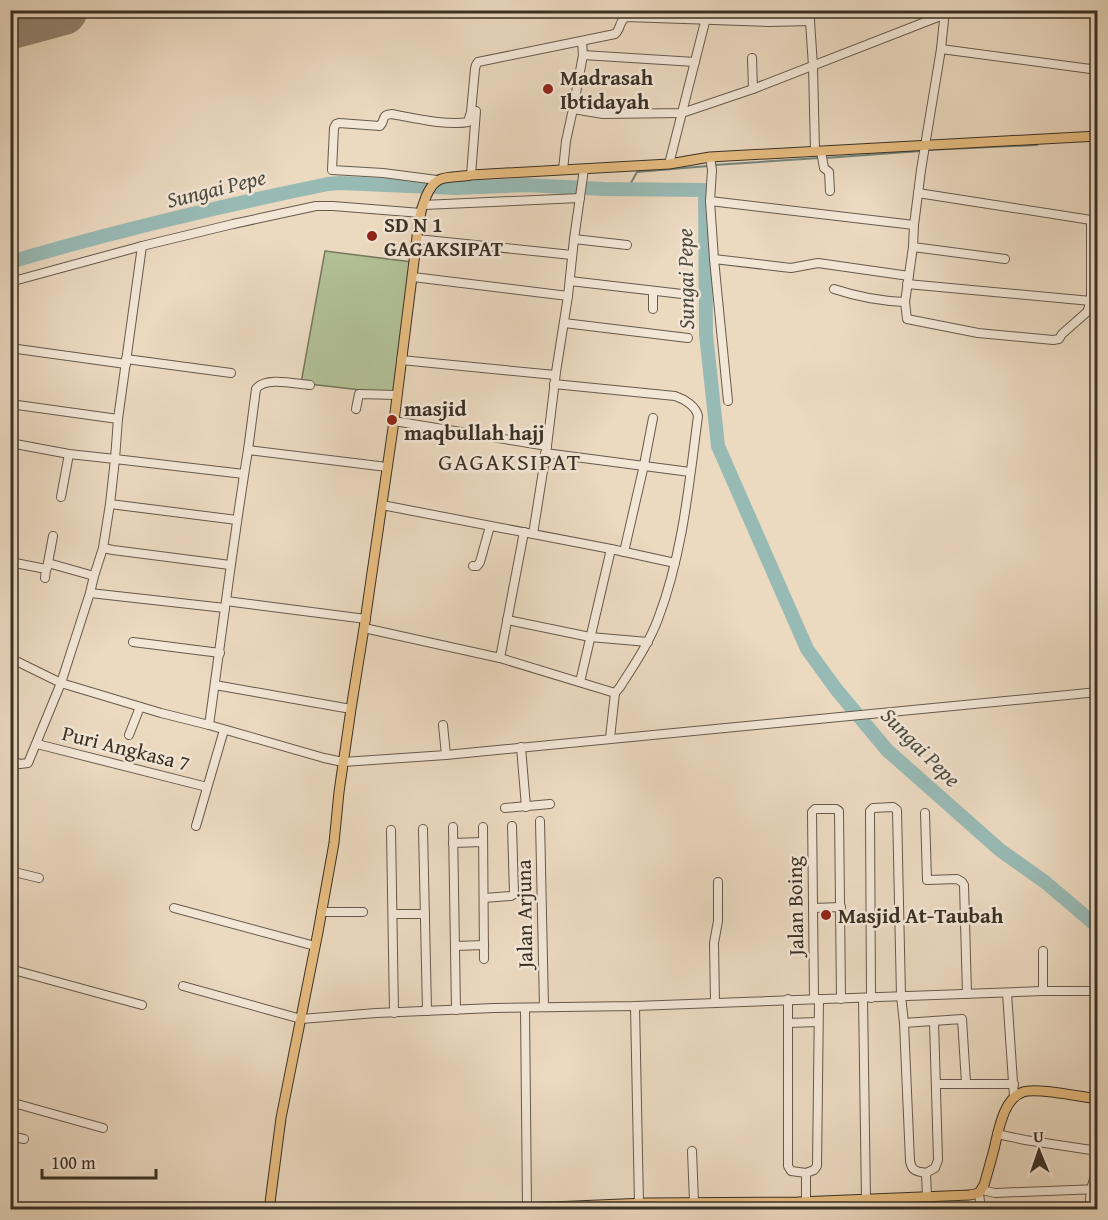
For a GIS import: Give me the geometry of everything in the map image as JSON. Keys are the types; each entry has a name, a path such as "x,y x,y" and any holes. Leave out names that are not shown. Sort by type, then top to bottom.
{"main road":[{"path":"269,1209 281,1118 334,843 343,762 394,421 417,239 423,206 434,183 442,178 471,175 563,170 584,174 711,159 820,155 1096,136"},
{"path":"391,1209 694,1203 855,1205 866,1200 970,1196 981,1191 1002,1118 1014,1097 1023,1092 1035,1090 1098,1099"}],"street":[{"path":"707,15 722,10"},
{"path":"769,22 770,10"},
{"path":"811,10 820,155 824,168 829,172 830,191"},
{"path":"573,109 603,114 682,113 753,89 956,10"},
{"path":"918,193 1094,219 1091,301 1087,312 1059,339 1053,340 978,333 907,319 905,302 914,225 918,193 925,146 941,49 945,13"},
{"path":"669,164 707,15"},
{"path":"434,183 383,173 332,170 336,124 380,126 386,115 392,114 435,121 468,122 475,69 478,62 615,34 619,31 622,19 626,17 707,15 769,22 810,21"},
{"path":"563,170 566,141 583,55 582,42"},
{"path":"941,49 1098,70"},
{"path":"583,55 695,62"},
{"path":"752,58 753,89"},
{"path":"471,175 478,80"},
{"path":"1096,136 1098,104"},
{"path":"711,159 710,201 714,260 728,401"},
{"path":"533,534 584,174"},
{"path":"10,302 12,282 142,246 316,206 423,206 580,196"},
{"path":"710,201 914,225"},
{"path":"417,239 572,255"},
{"path":"574,239 627,245"},
{"path":"10,760 20,764 28,763 37,744 61,683 103,548 142,246"},
{"path":"913,247 1005,259"},
{"path":"714,260 791,268 818,263 908,280 1091,301"},
{"path":"413,277 568,296"},
{"path":"570,281 682,294"},
{"path":"834,289 869,299 905,302"},
{"path":"653,291 653,309"},
{"path":"564,323 688,338"},
{"path":"10,348 231,373"},
{"path":"401,360 675,396 685,400 696,410 698,416 681,539 675,563 658,620 648,642 615,693 610,738"},
{"path":"209,725 256,389 257,386 266,382 310,385"},
{"path":"356,409 358,394 396,396"},
{"path":"10,404 118,419"},
{"path":"624,552 653,418"},
{"path":"394,421 546,449 690,471"},
{"path":"11,446 244,474"},
{"path":"248,450 387,466"},
{"path":"61,497 69,454"},
{"path":"110,504 237,520"},
{"path":"382,505 675,563"},
{"path":"473,566 477,566 480,562 490,526"},
{"path":"500,658 524,532"},
{"path":"46,570 53,536"},
{"path":"103,548 230,566"},
{"path":"580,682 611,549"},
{"path":"10,571 12,562 46,570 94,576"},
{"path":"90,593 225,604 365,623 500,658 615,693"},
{"path":"507,620 590,637 648,642"},
{"path":"133,642 220,653"},
{"path":"10,671 12,659 61,683 324,759 343,762 446,755 1098,692"},
{"path":"215,685 351,709"},
{"path":"129,735 140,707"},
{"path":"443,725 446,755"},
{"path":"196,826 224,730"},
{"name":"Puri Angkasa 7","path":"37,744 207,787"},
{"path":"521,747 526,807"},
{"path":"505,808 550,804"},
{"path":"866,1200 870,811 873,808 893,807 897,810 901,996 910,1161 911,1167 926,1173 935,1168 938,1160 934,1020"},
{"name":"Jalan Boing","path":"806,1173 817,1166 818,1022 812,812 815,809 836,809 840,814 840,907"},
{"path":"925,813 927,880 957,879 964,885 967,994"},
{"name":"Jalan Arjuna","path":"540,821 544,1007"},
{"path":"484,898 514,896 512,826"},
{"path":"453,827 456,1010"},
{"path":"483,827 484,959"},
{"path":"423,828 427,1011"},
{"path":"392,831 394,1013"},
{"path":"453,843 483,842"},
{"path":"10,871 39,878"},
{"path":"715,1003 714,944 718,921 718,882"},
{"path":"813,908 840,907 842,999"},
{"path":"174,908 315,946"},
{"path":"321,912 363,912"},
{"path":"393,914 425,914"},
{"path":"455,946 484,945"},
{"path":"1043,951 1043,991"},
{"path":"10,969 142,1005"},
{"path":"183,986 301,1019 427,1011 1098,991"},
{"path":"1007,993 1014,1097"},
{"path":"1096,1050 1098,995"},
{"path":"788,999 788,1166 791,1171 806,1173 801,1204"},
{"path":"635,1006 644,1205"},
{"path":"525,1008 527,1208"},
{"path":"904,1023 962,1019 966,1083"},
{"path":"788,1023 818,1022"},
{"path":"936,1084 1014,1084"},
{"path":"10,1102 103,1128"},
{"path":"997,1134 1098,1151"},
{"path":"10,1136 24,1139"},
{"path":"692,1151 694,1203"},
{"path":"1089,1209 1098,1166"},
{"path":"926,1173 927,1197"},
{"path":"981,1209 981,1191 995,1193 1094,1189"}],"green space":[{"path":"325,251 412,262 394,394 301,383"}],"waterway":[{"path":"926,150 1037,145"},
{"path":"825,158 921,151"},
{"path":"714,165 819,158"},
{"path":"627,190 637,172 708,166"},
{"name":"Sungai Pepe","path":"10,262 168,220 328,184 456,188 526,185 705,190 706,334 718,446 807,649 836,689 887,750 1000,850 1045,882 1098,927"}],"runway":[{"path":"10,24 62,10"}],"place":[{"name":"Madrasah Ibtidayah","path":"548,89"},
{"name":"SD N 1 GAGAKSIPAT","path":"372,236"},
{"name":"masjid maqbullah hajj","path":"392,420"},
{"name":"Masjid At-Taubah","path":"826,915"}],"district":[{"name":"GAGAKSIPAT","path":"510,461"}]}
